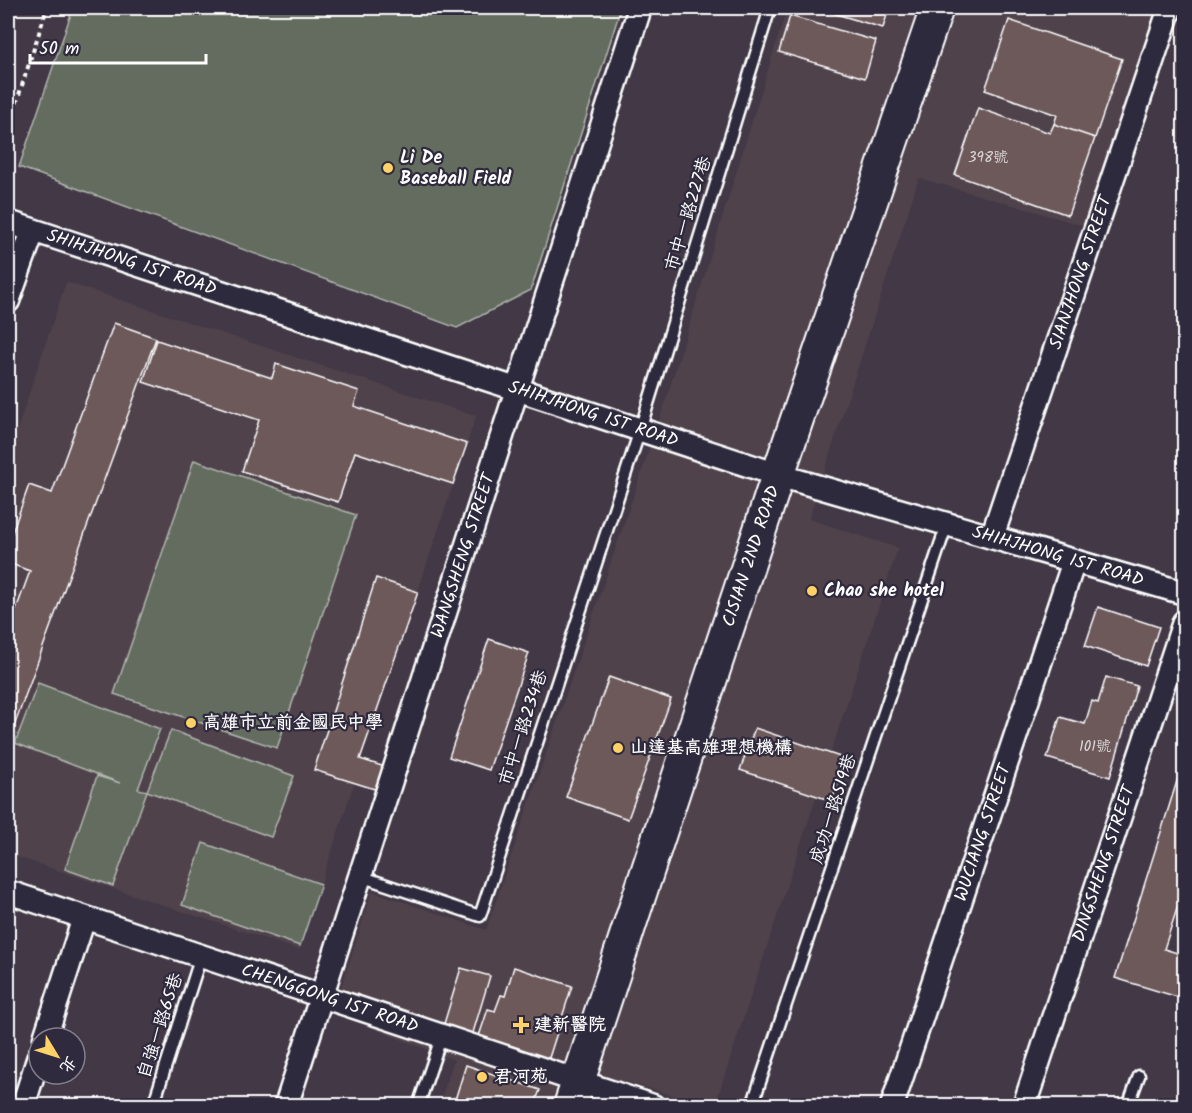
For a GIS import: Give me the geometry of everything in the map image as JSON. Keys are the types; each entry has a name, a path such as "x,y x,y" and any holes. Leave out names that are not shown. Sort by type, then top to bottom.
{"street":[{"name":"WANGSHENG STREET","path":"286,1106 640,8"},
{"name":"CISIAN 2ND ROAD","path":"574,1093 778,475 937,8"},
{"name":"SIANJHONG STREET","path":"992,537 1170,8"},
{"name":"SHIHJHONG 1ST ROAD","path":"8,222 778,475 1185,593"},
{"path":"8,301 33,231"},
{"name":"WUCIANG STREET","path":"892,1106 1074,561"},
{"name":"DINGSHENG STREET","path":"1024,1106 1185,622"},
{"name":"CHENGGONG 1ST ROAD","path":"8,892 442,1035 574,1093 653,1106"},
{"path":"49,1026 84,918"},
{"path":"23,1106 29,1086"}],"lane":[{"name":"市中一路227巷","path":"639,430 770,8"},
{"name":"市中一路234巷","path":"359,876 480,916 639,430"},
{"name":"成功一路519巷","path":"752,1106 947,524"},
{"name":"自強一路65巷","path":"153,1106 201,956"},
{"path":"418,1106 442,1035"},
{"path":"1128,1106 1139,1076"}],"path":[{"path":"8,129 47,8"}],"shaded area":[{"path":"787,8 1158,8 1088,227 919,178 809,519 898,548 715,1105 706,1105 621,1080 612,1105 439,1105 454,1060 333,1013 372,891 486,930 666,400"},
{"name":"高雄市立前金國民中學","path":"66,282 476,416 299,950 8,854 8,457"}],"green space":[{"name":"Li De Baseball Field","path":"73,8 621,8 531,290 457,328 19,167"},
{"path":"194,460 356,515 277,748 114,694"},
{"path":"38,683 160,729 138,789 147,791 113,886 65,869 97,776 120,783 15,743"},
{"path":"171,730 294,776 271,837 147,791"},
{"path":"203,843 321,884 300,946 182,905"}],"building":[{"path":"816,8 889,8 883,28"},
{"path":"790,16 876,41 865,78 779,52"},
{"path":"1009,20 1122,59 1095,138 1054,124 1057,115 985,90"},
{"path":"978,108 1050,133 1054,124 1095,138 1068,215 955,175"},
{"path":"114,323 156,338 12,732 8,730 8,632 30,571 8,563 8,544 29,485 52,493"},
{"path":"157,340 272,378 276,364 359,391 354,406 467,444 453,484 355,452 338,502 242,471 259,420 143,382"},
{"path":"376,578 418,592 360,759 388,768 381,791 314,770"},
{"path":"1098,607 1159,627 1146,666 1085,646"},
{"path":"489,639 529,653 489,770 449,757"},
{"name":"山達基高雄理想機構","path":"609,677 671,699 628,819 566,797"},
{"path":"1106,677 1137,686 1110,777 1047,758 1060,717 1085,724 1092,701 1098,703"},
{"path":"755,728 846,759 832,801 740,770"},
{"path":"1183,762 1184,893 1182,893 1164,949 1184,955 1184,999 1115,978"},
{"name":"建新醫院","path":"514,967 572,986 548,1061 478,1039 488,1009 495,1011 501,995 505,996"},
{"path":"461,968 490,976 472,1036 443,1027"},
{"name":"君河苑","path":"466,1065 540,1090 534,1106 453,1106"}],"place":[{"name":"Li De Baseball Field","path":"388,168"},
{"name":"Chao she hotel","path":"812,591"},
{"name":"高雄市立前金國民中學","path":"191,723"},
{"name":"山達基高雄理想機構","path":"618,748"},
{"name":"建新醫院","path":"521,1025"},
{"name":"君河苑","path":"482,1077"}]}
